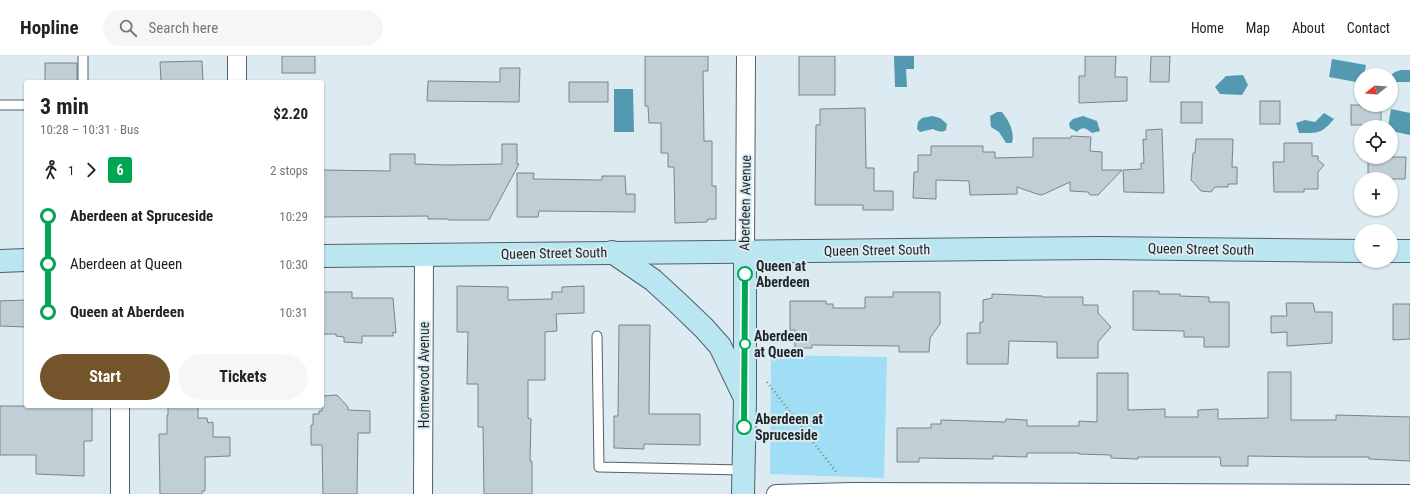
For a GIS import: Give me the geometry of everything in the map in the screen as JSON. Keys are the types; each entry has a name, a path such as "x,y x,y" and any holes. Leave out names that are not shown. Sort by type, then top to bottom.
{"main road":[{"name":"Queen Street South","path":"324,256 1100,248 1354,251"},
{"name":"Aberdeen Avenue","path":"743,494 745,399 745,251"},
{"path":"1398,251 1410,251"},
{"path":"612,252 653,280 704,328 720,346 745,399"},
{"path":"0,261 24,260"}],"street":[{"path":"237,80 238,56"},
{"name":"Aberdeen Avenue","path":"745,251 746,56"},
{"name":"Homewood Avenue","path":"424,255 424,494"},
{"path":"120,408 120,494"},
{"path":"776,494 852,492 1410,494"}],"lane":[{"path":"83,56 83,80"},
{"path":"0,105 24,105"},
{"path":"597,336 599,467 743,470"}],"path":[{"path":"745,354 852,492"}],"shaded area":[{"path":"894,56 914,56 914,69 906,69 907,87 895,87"},
{"path":"1332,59 1366,65 1365,68 1354,68 1354,82 1329,77"},
{"path":"1410,70 1410,82 1398,82 1398,71"},
{"path":"1243,75 1248,85 1242,95 1220,94 1215,87 1226,76"},
{"path":"614,89 633,89 634,132 614,132"},
{"path":"1398,110 1410,113 1410,135 1398,132 1398,120 1389,120 1390,112 1398,112"},
{"path":"997,112 1002,112 1009,123 1013,135 1012,143 1006,143 999,132 991,127 990,116"},
{"path":"1324,113 1334,119 1326,128 1315,133 1299,133 1296,123 1305,120 1315,122"},
{"path":"932,116 940,118 947,124 946,130 941,132 933,129 920,132 917,129 918,122 922,118"},
{"path":"1083,116 1097,121 1100,131 1092,133 1083,128 1077,132 1070,128 1069,123 1073,119"},
{"path":"771,355 887,357 884,478 770,474"}],"building":[{"path":"282,56 315,56 315,73 282,73"},
{"path":"645,56 708,56 708,71 703,71 704,141 712,141 712,186 716,186 716,219 708,219 707,222 675,223 674,167 668,167 668,153 661,153 661,123 649,123 648,106 645,106"},
{"path":"799,56 835,56 835,95 799,95"},
{"path":"1085,56 1116,56 1115,77 1127,77 1127,101 1079,103 1079,76 1085,76"},
{"path":"1151,56 1170,56 1169,82 1150,82"},
{"path":"202,61 203,80 161,80 160,62"},
{"path":"45,63 77,63 77,80 45,80"},
{"path":"500,68 520,68 519,102 427,101 428,81 500,82"},
{"path":"569,82 608,82 608,102 569,102"},
{"path":"1260,101 1280,101 1280,124 1260,124"},
{"path":"1181,102 1202,102 1202,123 1181,123"},
{"path":"1351,105 1354,105 1354,112 1381,112 1381,120 1354,120 1354,125 1351,125"},
{"path":"865,108 866,168 874,168 874,191 893,191 893,210 863,210 863,205 815,205 816,125 820,125 820,109"},
{"path":"1162,129 1164,193 1124,192 1123,170 1141,169 1141,163 1144,163 1143,139 1146,140 1146,130"},
{"path":"1071,136 1091,137 1090,151 1102,152 1102,170 1122,170 1098,195 1090,195 1088,192 1070,191 1070,182 1042,195 1017,187 1017,194 970,195 969,181 936,180 936,199 913,198 914,172 918,172 918,155 931,155 931,146 983,146 983,152 995,152 995,158 1033,157 1033,138 1071,138"},
{"path":"1196,139 1233,139 1232,167 1237,167 1237,184 1228,184 1228,187 1215,187 1211,192 1201,191 1191,180 1193,153 1195,153"},
{"path":"1284,143 1312,143 1312,156 1318,156 1318,160 1324,165 1318,172 1318,189 1304,189 1304,192 1274,192 1273,162 1284,162"},
{"path":"502,144 517,144 517,164 519,164 489,220 428,219 428,216 324,217 324,170 390,171 390,154 415,154 415,164 502,164"},
{"path":"1398,157 1406,157 1405,179 1398,179 1398,172 1368,172 1368,164 1398,164"},
{"path":"517,173 534,173 533,179 602,180 602,176 625,176 626,194 635,194 635,212 539,211 538,217 517,217"},
{"path":"457,286 508,287 508,300 552,299 552,292 562,292 562,287 584,286 584,313 556,314 557,331 545,332 545,380 528,380 528,418 531,419 530,461 532,461 532,494 484,494 483,427 478,427 478,384 467,384 468,332 457,332"},
{"path":"1133,291 1159,291 1159,294 1180,294 1180,296 1209,297 1209,302 1229,302 1229,347 1204,347 1204,337 1184,337 1184,331 1133,330"},
{"path":"324,292 352,292 352,298 393,298 396,333 393,332 393,336 362,336 362,343 344,342 344,337 336,336 336,334 324,334"},
{"path":"893,292 940,292 940,324 930,338 929,352 899,352 899,346 812,345 812,348 795,348 795,330 790,330 790,301 826,301 826,304 833,304 833,308 865,308 865,297 893,297"},
{"path":"992,294 1042,297 1083,297 1083,305 1098,305 1098,313 1111,327 1098,342 1098,358 1057,358 1057,342 1009,341 1008,364 967,364 967,333 980,333 980,322 983,322 983,300 992,298"},
{"path":"24,300 24,327 0,326 0,301"},
{"path":"1286,303 1313,303 1315,312 1332,312 1332,343 1287,346 1287,332 1271,333 1271,316 1287,316"},
{"path":"1393,304 1410,304 1410,339 1393,340"},
{"path":"619,325 650,325 649,414 700,414 700,445 644,444 644,449 614,448 614,416 618,416"},
{"path":"1268,372 1291,372 1291,420 1336,420 1336,415 1410,417 1410,461 1369,459 1369,457 1248,456 1248,466 1221,466 1220,457 1138,457 1138,459 1111,458 1111,455 1079,453 1027,453 1027,457 993,456 993,459 919,458 919,462 897,462 897,428 931,428 931,424 941,424 941,420 1005,422 1006,419 1027,420 1027,426 1079,426 1079,421 1097,422 1097,373 1128,373 1128,410 1165,409 1165,417 1198,417 1198,410 1218,409 1218,419 1268,418"},
{"path":"337,395 348,407 348,410 370,411 370,433 358,433 357,494 323,494 322,445 311,445 311,425 313,425 313,414 319,414 319,411 322,411 322,408 324,408 324,396"},
{"path":"0,406 24,406 24,408 92,408 92,441 84,441 84,476 36,474 36,455 0,455"},
{"path":"168,408 198,408 198,418 207,418 208,423 213,422 213,437 230,437 230,456 205,457 205,491 202,491 202,494 160,494 159,434 167,434"}],"bus line":[{"name":"6","path":"744,427 745,274"}],"place":[{"name":"Queen at Aberdeen","path":"745,274"},
{"name":"Aberdeen at Queen","path":"745,344"},
{"name":"Aberdeen at Spruceside","path":"744,427"}]}
